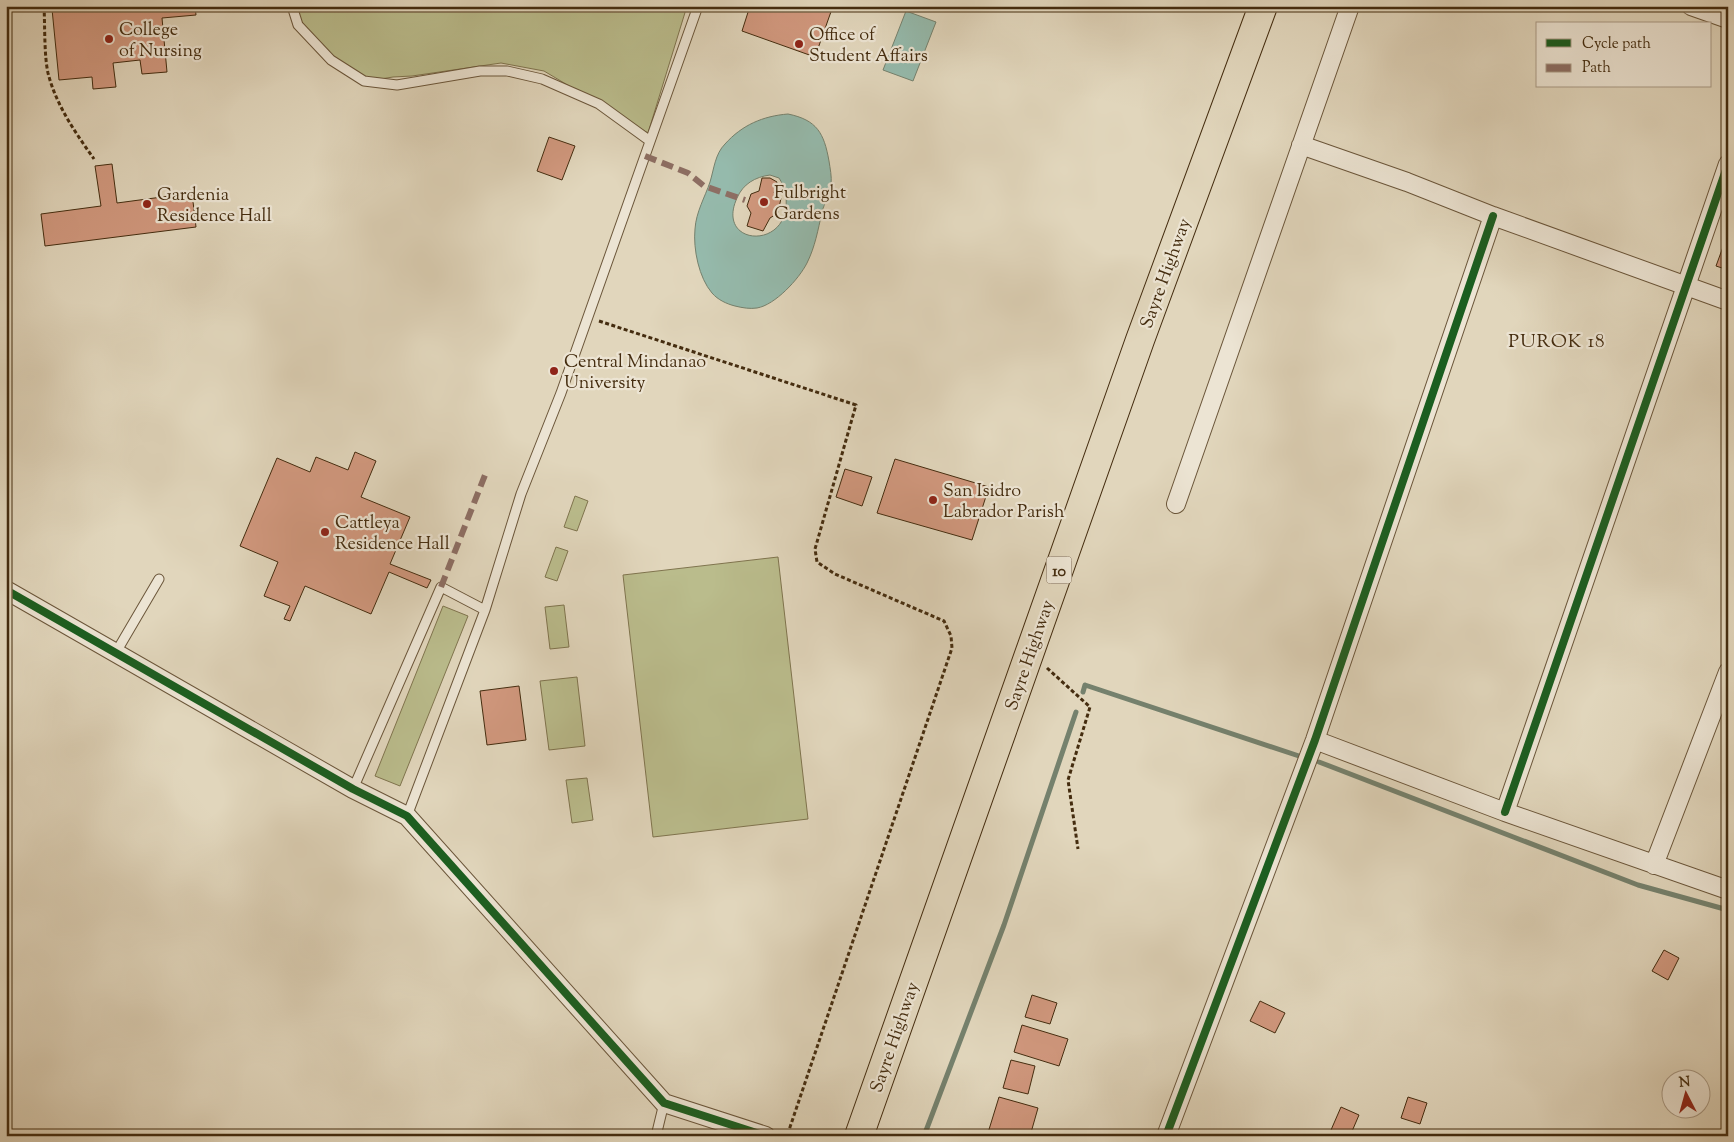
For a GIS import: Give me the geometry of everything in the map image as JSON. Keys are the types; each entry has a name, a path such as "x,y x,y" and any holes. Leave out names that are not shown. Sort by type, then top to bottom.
{"highway":[{"name":"Sayre Highway","path":"860,1136 1140,340 1264,6"}],"street":[{"path":"1176,504 1350,6"},
{"path":"1691,6 1728,19"},
{"path":"1301,145 1407,182 1493,216 1728,301"},
{"path":"1505,812 1728,164"},
{"path":"1166,1136 1315,740 1493,216"},
{"path":"6,590 353,788 407,816 664,1103 766,1136"},
{"path":"1654,865 1728,672"},
{"path":"1315,740 1505,812 1728,890"}],"lane":[{"path":"292,6 298,25 331,60 364,81 396,85 480,71 507,71 542,79 599,104 650,141"},
{"path":"407,816 485,610 521,494 561,393 698,6"},
{"path":"116,654 159,579"},
{"path":"353,788 441,587 485,610"},
{"path":"656,1136 664,1103"}],"path":[{"path":"44,6 48,71 56,98 74,131 94,158"},
{"path":"587,317 856,405 815,549 817,562 835,574 944,621 951,636 952,648 787,1136"},
{"path":"1030,652 1090,707 1068,780 1078,849"}],"shaded area":[{"path":"292,6 687,6 648,133 544,71 501,63 368,81 331,60 298,25"},
{"path":"906,11 936,22 913,81 883,70"},
{"path":"788,114 806,120 818,129 827,151 831,188 823,209 812,251 807,263 798,276 779,297 757,308 729,304 720,300 712,293 707,287 700,271 695,237 699,211 717,157 732,137 762,119","holes":["770,175 779,178 784,188 786,200 782,221 774,230 763,235 752,236 742,232 735,225 733,213 740,193 746,185 759,177"]},
{"path":"575,496 588,501 577,531 564,527"},
{"path":"556,547 568,551 557,581 545,577"},
{"path":"778,557 808,819 653,837 623,575"},
{"path":"564,605 569,647 550,649 545,607"},
{"path":"443,606 468,616 400,786 375,776"},
{"path":"577,677 585,746 549,750 540,681"},
{"path":"587,778 593,820 572,823 566,780"}],"building":[{"name":"College of Nursing","path":"56,6 195,6 196,15 162,18 167,72 142,74 140,60 113,63 116,87 93,89 92,77 59,80 52,9 57,9"},
{"name":"Office of Student Affairs","path":"750,6 833,6 815,57 742,31"},
{"path":"549,137 575,146 562,180 537,171"},
{"name":"Gardenia Residence Hall","path":"112,164 117,203 192,193 196,227 45,246 41,214 101,206 95,166"},
{"name":"Fulbright Gardens","path":"762,178 770,178 777,182 774,193 781,198 778,213 770,218 763,231 747,226 751,213 747,206 751,194 759,191"},
{"path":"1728,236 1728,270 1716,266"},
{"name":"Cattleya Residence Hall","path":"355,452 376,461 361,497 410,517 390,564 431,580 427,588 389,572 371,614 305,586 290,621 284,619 290,606 264,596 278,562 240,546 277,458 310,472 316,457 348,470"},
{"name":"San Isidro Labrador Parish","path":"895,459 989,487 972,540 877,513"},
{"path":"845,469 872,477 862,506 836,497"},
{"path":"519,686 526,740 487,745 480,691"},
{"path":"1664,950 1679,958 1668,980 1652,971"},
{"path":"1032,995 1057,1003 1050,1024 1025,1017"},
{"path":"1260,1001 1285,1013 1275,1033 1250,1021"},
{"path":"1022,1025 1068,1039 1059,1066 1014,1052"},
{"path":"1011,1060 1035,1066 1028,1094 1003,1088"},
{"path":"999,1097 1038,1108 1030,1136 987,1136"},
{"path":"1408,1097 1427,1103 1420,1124 1401,1118"},
{"path":"1341,1107 1359,1115 1350,1136 1345,1136 1331,1130"}],"waterway":[{"path":"1083,692 1085,685 1302,757"},
{"path":"924,1136 1004,925 1076,712"},
{"path":"1319,762 1638,885 1728,910"}],"marked path":[{"path":"645,156 688,173 704,186 745,200"},
{"path":"441,587 485,475"}],"cycle path":[{"path":"1505,812 1728,164"},
{"path":"1166,1136 1315,740 1493,216"},
{"path":"6,590 353,789 407,816 664,1103 766,1136"}],"place":[{"name":"College of Nursing","path":"109,39"},
{"name":"Office of Student Affairs","path":"799,44"},
{"name":"Fulbright Gardens","path":"764,202"},
{"name":"Gardenia Residence Hall","path":"147,204"},
{"name":"Central Mindanao University","path":"554,371"},
{"name":"San Isidro Labrador Parish","path":"933,500"},
{"name":"Cattleya Residence Hall","path":"325,532"}],"district":[{"name":"PUROK 18","path":"1557,340"}]}
